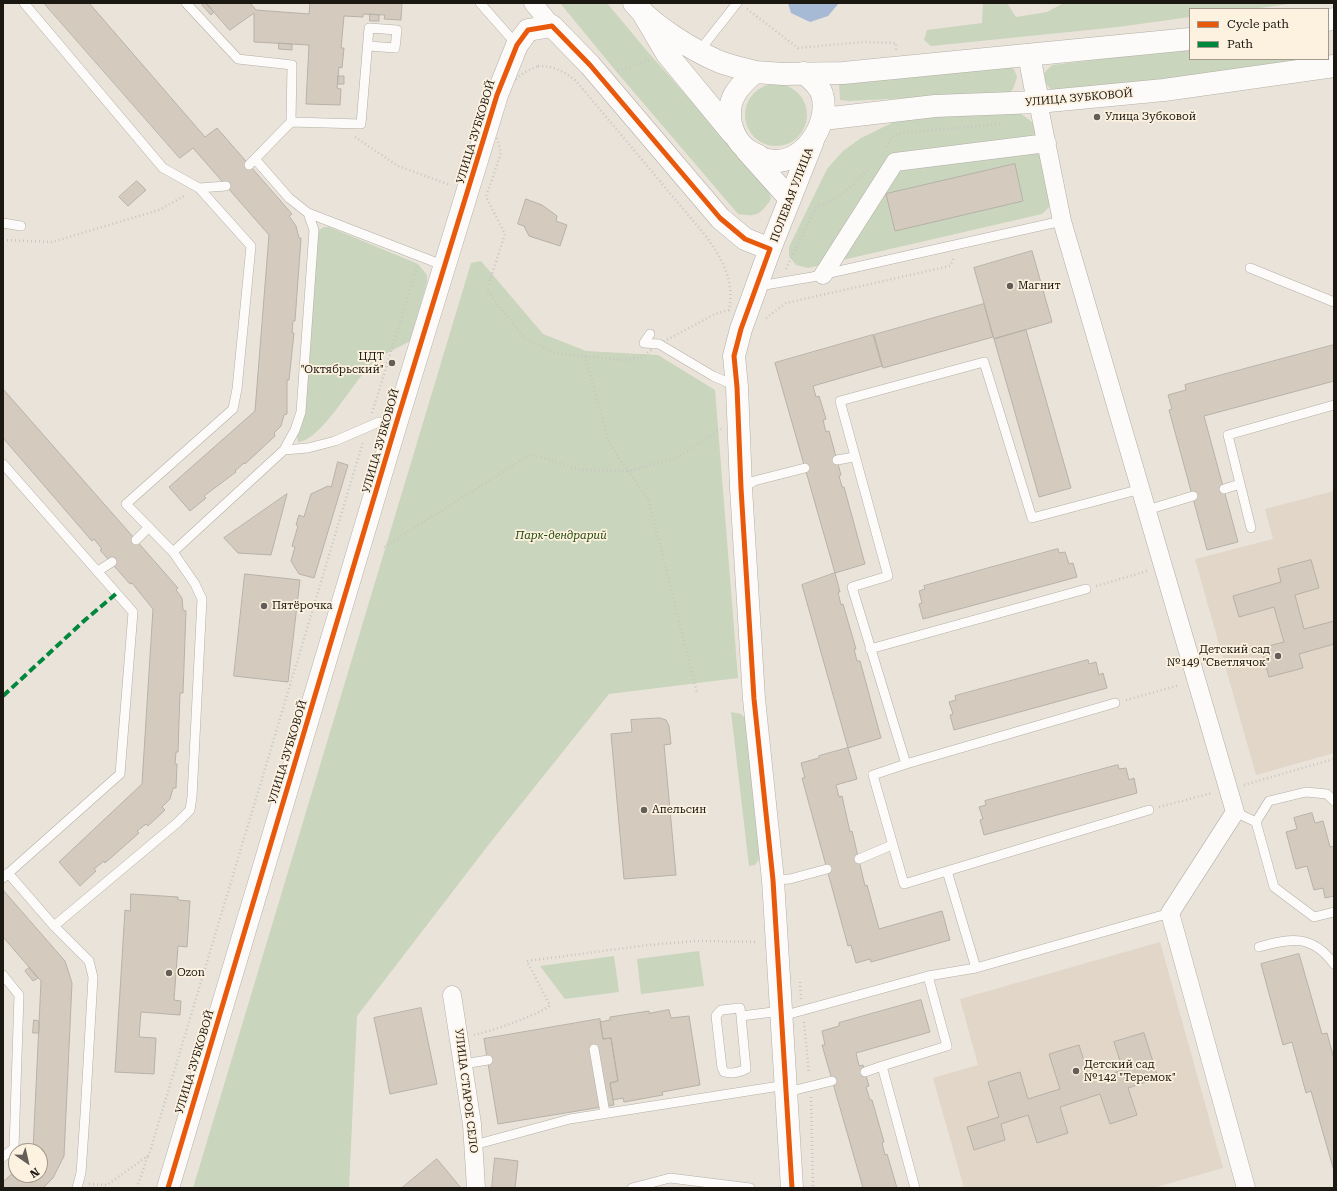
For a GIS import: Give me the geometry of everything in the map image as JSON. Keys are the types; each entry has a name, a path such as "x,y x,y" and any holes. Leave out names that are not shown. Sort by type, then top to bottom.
{"street":[{"path":"533,3 600,78 720,218 745,239 770,248"},
{"path":"639,9 674,37 720,62 755,72 804,74 843,72 1189,39"},
{"path":"639,9 667,54 741,144 790,199"},
{"name":"УЛИЦА ЗУБКОВОЙ","path":"168,1188 444,266 477,195 497,95 517,45 528,30 552,26"},
{"path":"1029,55 1062,221 1235,812 1170,913 1246,1188"},
{"name":"УЛИЦА ЗУБКОВОЙ","path":"823,119 935,106 1038,102 1164,90 1334,66"},
{"path":"755,72 734,93 730,116 741,144 768,160 778,161 792,157 813,141 823,119 822,94 814,82 804,74"},
{"name":"ПОЛЕВАЯ УЛИЦА","path":"792,1188 773,880 754,699 734,356 741,329 770,248 813,141"},
{"path":"823,274 895,162 1047,143"},
{"name":"УЛИЦА СТАРОЕ СЕЛО","path":"452,995 474,1145 476,1188"}],"lane":[{"path":"24,3 163,168 199,188 251,246 237,389 233,409 126,504 173,552 195,584 202,599 196,738 190,810 177,823 54,926"},
{"path":"186,3 238,59 292,65 291,122 252,162 289,198 308,213 444,266"},
{"path":"480,3 517,45"},
{"path":"700,50 740,5"},
{"path":"291,122 362,124 369,28 397,30 395,48 369,46"},
{"path":"199,188 226,186"},
{"path":"173,552 284,450 295,430 301,412 314,247 314,230 308,213"},
{"path":"757,286 823,274 1062,221"},
{"path":"3,224 21,226"},
{"path":"1250,268 1334,302"},
{"path":"650,334 644,344 659,344 713,376 737,387"},
{"path":"906,764 852,587 888,576 854,457 840,401 984,362 1032,518 1141,490"},
{"path":"1251,528 1228,435 1334,405"},
{"path":"284,450 308,448 335,441 379,422 396,424"},
{"path":"837,460 854,457"},
{"path":"3,464 133,612 120,774 6,876 89,961 93,977 81,1173 77,1186"},
{"path":"741,488 754,481 805,468"},
{"path":"1224,489 1240,484"},
{"path":"1147,510 1193,496"},
{"path":"136,540 149,527"},
{"path":"98,571 112,562"},
{"path":"870,649 1086,589"},
{"path":"1115,703 873,775 904,884 1149,810"},
{"path":"1334,801 1327,794 1306,792 1269,801 1256,822 1274,887 1314,917 1334,912"},
{"path":"1235,812 1256,822"},
{"path":"859,859 892,845"},
{"path":"773,880 790,879 827,869"},
{"path":"948,870 976,968"},
{"path":"741,1016 803,1012 928,976 976,968 1170,913"},
{"path":"1259,947 1279,941 1299,939 1316,946 1334,964"},
{"path":"3,975 19,995 14,1148 3,1157"},
{"path":"865,1072 947,1046 928,976"},
{"path":"740,1008 741,1016 746,1069 728,1073 724,1072 722,1068 716,1016 721,1010 740,1008"},
{"path":"594,1049 605,1113"},
{"path":"463,1064 488,1060"},
{"path":"882,1066 915,1188"},
{"path":"474,1145 570,1119 605,1113 811,1087 832,1081"},
{"path":"632,1188 670,1178 750,1188"}],"path":[{"path":"740,5 798,48 863,42 896,43"},
{"path":"600,78 667,54"},
{"path":"342,124 343,129 398,166 477,195 505,234 487,290 524,338 555,353 622,360 640,358 659,344 715,314 729,310 731,290 728,273 720,255 706,235 576,81 562,69 550,66 538,66 515,80 509,89 496,135 501,153 477,195"},
{"path":"3,240 52,242 159,210 199,188"},
{"path":"763,324 766,317 786,303 950,266 962,243"},
{"path":"137,1188 149,1155 367,427 420,257"},
{"path":"585,356 609,443 649,501 697,693"},
{"path":"384,547 530,454 581,470 629,471 676,458 738,417"},
{"path":"1086,589 1164,567"},
{"path":"1115,703 1197,680"},
{"path":"1149,810 1334,759"},
{"path":"459,1038 488,1033 502,1026 548,1009 550,1002 527,961 648,945 696,942 758,942"},
{"path":"800,980 811,1087 814,1163 813,1188"},
{"path":"77,1186 107,1185 149,1155"}],"shaded area":[{"name":"Детский сад №149 \"Светлячок\"","path":"1334,491 1334,753 1256,775 1195,559 1273,539 1265,509"},
{"name":"Детский сад №142 \"Теремок\"","path":"1160,942 1223,1168 1153,1188 964,1188 933,1078 978,1065 960,999"}],"green space":[{"path":"560,3 607,3 647,51 769,189 771,199 761,212 754,215 738,214"},
{"path":"983,3 1007,3 1016,17 1047,12 1062,4 1072,3 1296,3 1259,8 1189,8 1189,17 1118,27 931,46 924,40 927,30 982,23"},
{"path":"1189,48 1189,60 1313,60 1167,82 1065,91 1051,89 1045,83 1044,73 1052,65"},
{"path":"1006,64 1014,69 1017,77 1013,89 1009,93 849,101 840,100 839,82"},
{"path":"770,84 782,84 798,93 805,103 807,115 805,127 798,137 782,146 770,146 759,141 750,132 745,121 745,109 750,98 759,89"},
{"path":"1017,111 1035,124 1052,204 1042,214 808,268 796,265 789,256 789,247 827,169 843,151 861,138 904,117"},
{"path":"324,227 329,227 418,264 427,275 427,282 410,341 375,361 367,369 328,420 307,439 298,442 297,436 305,414 317,240 319,230"},
{"name":"Парк-дендрарий","path":"481,261 543,334 586,351 658,355 715,390 738,678 609,694 493,839 357,1016 349,1188 193,1188 471,263"},
{"path":"731,712 741,714 745,718 761,856 755,865 749,866"},
{"path":"699,951 704,986 641,994 637,959"},
{"path":"614,956 619,992 565,999 540,966"}],"water":[{"path":"788,3 839,3 828,16 810,22 791,13"}],"building":[{"path":"44,3 89,3 205,137 217,128 292,214 289,216 296,226 299,238 301,238 295,321 293,321 292,333 294,333 289,380 287,380 287,414 284,415 281,426 274,433 275,436 245,464 244,463 235,471 236,472 204,496 206,498 190,511 169,487 255,411 269,235 193,148 180,158"},
{"path":"206,3 214,12 211,15 202,5"},
{"path":"206,3 250,3 256,10 309,14 310,3 402,3 401,20 384,19 385,15 363,14 363,17 344,16 341,48 344,48 342,68 339,67 337,88 341,89 340,105 306,104 309,45 254,42 254,13 230,30"},
{"path":"370,14 379,15 379,21 370,21"},
{"path":"279,43 292,44 292,50 279,49"},
{"path":"338,76 344,76 344,84 338,84"},
{"path":"1015,164 1023,201 895,231 886,194"},
{"path":"137,181 146,190 128,206 119,197"},
{"path":"526,199 542,205 557,216 556,221 567,225 560,246 529,236 524,226 518,224"},
{"name":"Магнит","path":"1032,251 1052,322 994,339 974,268"},
{"path":"984,304 993,337 883,368 874,335"},
{"path":"1026,330 1071,488 1039,497 994,339"},
{"path":"873,335 882,366 813,386 816,397 819,396 826,419 823,420 826,432 829,431 841,475 839,476 842,487 844,487 865,564 835,573 775,363"},
{"path":"1334,345 1334,381 1204,416 1238,542 1207,550 1169,410 1172,409 1168,395 1186,390 1185,385"},
{"path":"3,389 178,588 176,590 182,598 183,610 186,611 183,693 180,693 178,752 176,752 175,764 177,764 176,788 173,788 170,799 162,807 165,810 148,826 146,824 137,831 139,833 105,863 104,861 94,869 96,871 80,886 59,862 142,784 153,609 132,583 130,584 100,550 102,549 94,539 92,541 3,438"},
{"path":"338,462 348,465 314,578 299,574 291,561 295,547 292,546 298,526 296,525 299,515 304,517 311,494 328,486 331,487"},
{"path":"287,494 271,555 238,553 224,538"},
{"path":"1058,549 1059,553 1065,552 1069,564 1073,563 1077,577 923,619 919,604 922,603 919,591 925,589 924,586"},
{"name":"Детский сад №149 \"Светлячок\"","path":"1311,560 1319,588 1295,595 1304,629 1334,621 1334,644 1299,654 1303,668 1269,677 1261,648 1284,642 1274,607 1239,617 1233,596 1281,582 1278,569"},
{"path":"835,573 840,592 838,592 841,605 843,604 856,649 854,649 857,661 860,661 881,738 848,748 802,585"},
{"path":"245,574 300,580 288,682 234,676"},
{"path":"1088,660 1089,664 1096,662 1099,675 1103,673 1107,688 954,730 950,715 953,714 949,702 956,700 955,696"},
{"name":"Апельсин","path":"660,718 666,720 669,726 671,744 664,745 676,875 624,879 611,734 632,732 631,720"},
{"path":"848,748 857,779 836,785 839,797 842,796 865,886 867,885 879,929 942,911 950,940 871,962 870,959 856,963 851,945 848,946 802,778 805,778 801,763"},
{"path":"1118,765 1119,769 1126,768 1129,780 1134,778 1137,793 984,835 980,820 983,819 979,807 986,805 985,801"},
{"path":"1312,813 1315,823 1323,821 1330,847 1334,846 1334,896 1325,898 1323,888 1314,890 1307,866 1296,869 1286,832 1297,829 1294,818"},
{"path":"3,890 65,961 72,983 64,1156 53,1178 48,1183 48,1143 33,1143 41,981 3,937"},
{"path":"131,894 178,897 178,900 190,901 187,947 178,946 174,1000 181,1001 180,1015 141,1012 139,1037 156,1038 154,1074 115,1072 125,910 130,911"},
{"path":"1299,954 1322,1034 1327,1033 1334,1059 1334,1171 1311,1091 1306,1093 1292,1042 1283,1045 1261,964"},
{"path":"29,968 38,978 33,981 25,971"},
{"path":"921,1000 930,1032 856,1053 859,1066 863,1065 869,1086 866,1087 870,1100 872,1100 884,1142 882,1143 885,1155 887,1154 897,1188 863,1188 822,1045 825,1045 822,1031 839,1026 839,1023"},
{"path":"421,1008 437,1084 390,1094 374,1018"},
{"path":"669,1010 671,1018 689,1016 700,1085 662,1092 663,1095 624,1102 623,1098 613,1100 610,1083 618,1081 611,1038 603,1039 600,1022 610,1020 610,1017 649,1011 649,1013"},
{"path":"600,1019 603,1039 611,1038 618,1081 610,1083 614,1105 498,1124 484,1039"},
{"path":"34,1020 39,1021 39,1033 33,1033"},
{"path":"1144,1033 1158,1078 1128,1088 1137,1115 1110,1124 1100,1094 1060,1107 1068,1133 1037,1143 1028,1115 1001,1124 1005,1140 974,1150 967,1127 999,1117 988,1082 1020,1072 1028,1099 1060,1089 1049,1054 1079,1045 1090,1080 1123,1070 1114,1042"},
{"path":"495,1158 518,1161 515,1188 492,1188"},
{"path":"437,1159 461,1188 402,1188"},
{"path":"8,1177 8,1183 48,1183 43,1188 3,1188 3,1182"}],"marked path":[{"path":"3,696 85,620 117,593"}],"cycle path":[{"path":"168,1188 396,424 497,95 517,45 528,30 552,26 590,65 720,218 745,239 770,249 741,329 734,356 754,699 773,880 792,1188"}],"place":[{"name":"Улица Зубковой","path":"1097,117"},
{"name":"Магнит","path":"1010,286"},
{"name":"ЦДТ \"Октябрьский\"","path":"392,363"},
{"name":"Пятёрочка","path":"264,606"},
{"name":"Детский сад №149 \"Светлячок\"","path":"1278,656"},
{"name":"Апельсин","path":"644,810"},
{"name":"Ozon","path":"169,973"},
{"name":"Детский сад №142 \"Теремок\"","path":"1076,1071"}]}
